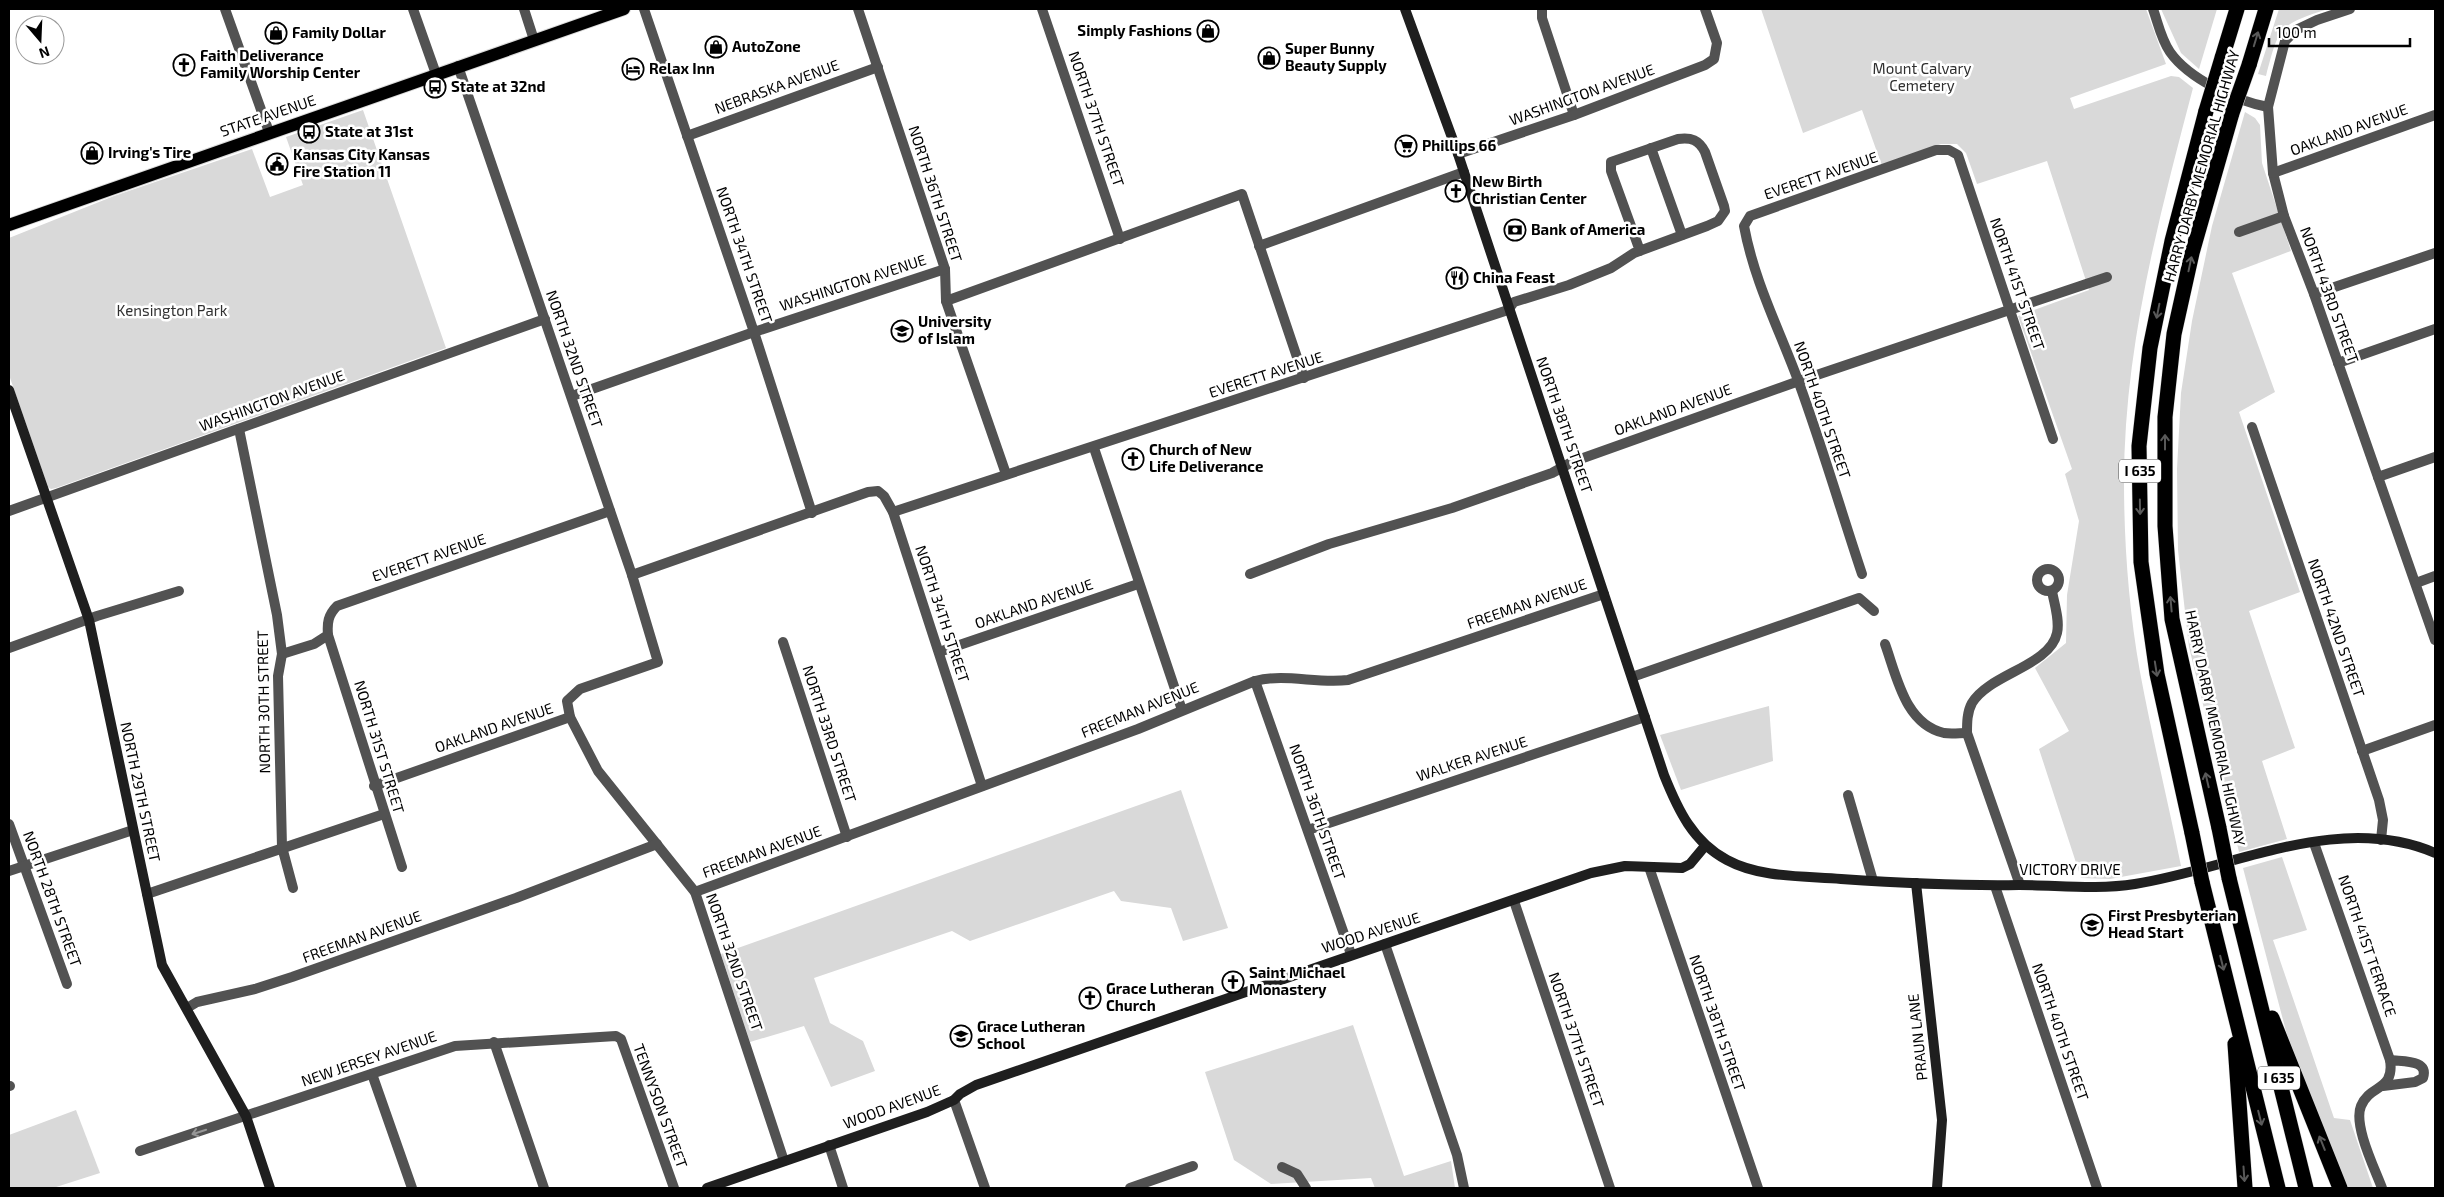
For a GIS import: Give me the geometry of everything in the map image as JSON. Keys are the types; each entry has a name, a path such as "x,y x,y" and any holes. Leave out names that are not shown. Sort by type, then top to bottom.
{"highway":[{"name":"HARRY DARBY MEMORIAL HIGHWAY","path":"2237,9 2206,111 2172,241 2152,338 2139,446 2143,571 2157,674 2202,882 2278,1188"},
{"name":"HARRY DARBY MEMORIAL HIGHWAY","path":"2266,9 2232,113 2192,253 2178,316 2165,417 2165,526 2172,619 2230,878 2306,1188"},
{"path":"2251,967 2340,1188"},
{"path":"2232,1003 2245,1188"}],"main road":[{"name":"STATE AVENUE","path":"9,225 534,40 610,11 624,9"}],"street":[{"path":"225,9 269,132"},
{"path":"413,9 436,74"},
{"path":"524,9 534,40"},
{"name":"NORTH 34TH STREET","path":"644,9 754,332 812,513 878,491 884,496 892,512 982,786"},
{"name":"NORTH 36TH STREET","path":"858,9 945,268 946,301 1006,474"},
{"name":"NORTH 37TH STREET","path":"1042,9 1120,239"},
{"name":"NORTH 38TH STREET","path":"1405,9 1458,154 1508,310 1674,799 1684,819 1705,846"},
{"path":"1542,9 1542,18 1574,115"},
{"name":"WASHINGTON AVENUE","path":"1458,154 1574,115 1714,59 1717,43 1705,9"},
{"path":"2153,9 2169,51 2186,70 2197,78 2248,103 2268,107"},
{"name":"NORTH 43RD STREET","path":"2347,10 2296,30 2285,41 2268,107 2273,173 2284,216 2314,294 2435,640"},
{"name":"NORTH 32ND STREET","path":"458,66 572,396 632,575 658,662"},
{"name":"NEBRASKA AVENUE","path":"687,136 878,67"},
{"name":"OAKLAND AVENUE","path":"2273,173 2435,115"},
{"name":"EVERETT AVENUE","path":"892,512 1006,474 1094,448 1508,310 1514,302 1569,285 1611,268 1640,251 1718,221 1725,211 1702,144 1687,137 1610,162 1640,251"},
{"path":"1651,148 1682,235"},
{"name":"EVERETT AVENUE","path":"1751,257 1744,226 1750,216 1942,149"},
{"name":"NORTH 41ST STREET","path":"1942,149 1958,155 2053,439"},
{"path":"1259,246 1464,172"},
{"path":"946,301 1242,194 1304,378"},
{"path":"2239,232 2284,216"},
{"path":"2314,294 2435,253"},
{"name":"NORTH 40TH STREET","path":"1751,257 1798,381 1862,574"},
{"name":"WASHINGTON AVENUE","path":"572,396 945,268"},
{"name":"OAKLAND AVENUE","path":"1250,574 1329,544 1452,508 1562,468 1572,462 1798,381 2011,311 2107,277"},
{"name":"WASHINGTON AVENUE","path":"9,510 545,319"},
{"path":"2338,363 2435,329"},
{"name":"NORTH 29TH STREET","path":"9,390 89,620 162,965 246,1116 270,1188"},
{"name":"NORTH 42ND STREET","path":"2252,428 2379,800 2383,820 2381,840"},
{"name":"NORTH 30TH STREET","path":"239,429 274,596 282,654 278,676 282,847 293,888"},
{"path":"1094,448 1138,584 1182,710"},
{"path":"2378,477 2435,457"},
{"name":"EVERETT AVENUE","path":"328,635 327,622 331,612 337,606 610,511"},
{"path":"632,575 812,513"},
{"path":"2416,583 2435,576"},
{"name":"OAKLAND AVENUE","path":"939,652 1138,584"},
{"path":"9,648 179,591"},
{"path":"2020,885 1967,733 1967,718 1972,703 1982,690 2050,646 2057,633 2057,620 2052,591"},
{"name":"FREEMAN AVENUE","path":"695,892 1138,729 1255,681 1268,678 1313,681 1348,680 1604,594"},
{"path":"1632,677 1859,598 1874,611"},
{"path":"282,654 314,644 328,635"},
{"name":"NORTH 31ST STREET","path":"328,635 374,786 402,867"},
{"name":"NORTH 33RD STREET","path":"783,642 847,837"},
{"path":"1885,644 1908,705 1916,718 1930,728 1945,733 1967,733"},
{"name":"OAKLAND AVENUE","path":"374,786 570,717 567,701 580,690 658,662"},
{"name":"NORTH 36TH STREET","path":"1255,681 1351,954"},
{"name":"NORTH 32ND STREET","path":"570,717 598,771 695,892 784,1161"},
{"name":"WALKER AVENUE","path":"1308,830 1645,718"},
{"path":"2362,751 2435,725"},
{"path":"1848,795 1873,881"},
{"path":"147,894 384,814"},
{"name":"NORTH 28TH STREET","path":"9,824 67,984"},
{"path":"9,871 133,830"},
{"name":"VICTORY DRIVE","path":"1705,846 1729,861 1748,869 1807,877 1916,884 1994,886 2110,886 2131,884 2314,843 2345,838 2381,840 2424,848 2435,853"},
{"name":"NORTH 41ST TERRACE","path":"2314,843 2390,1060"},
{"name":"FREEMAN AVENUE","path":"187,1008 197,1002 255,989 301,974 516,898 657,844"},
{"name":"WOOD AVENUE","path":"707,1188 927,1112 954,1100 960,1094 976,1085 1351,954 1606,869 1625,866 1682,868 1690,864 1705,846"},
{"name":"NORTH 38TH STREET","path":"1649,867 1758,1188"},
{"name":"PRAUN LANE","path":"1916,884 1942,1120 1937,1188"},
{"name":"NORTH 40TH STREET","path":"1994,886 2097,1188"},
{"name":"NORTH 37TH STREET","path":"1514,901 1610,1188"},
{"path":"1385,944 1456,1156 1464,1188"},
{"name":"NEW JERSEY AVENUE","path":"140,1151 455,1046 494,1042 616,1036"},
{"name":"TENNYSON STREET","path":"616,1036 621,1039 674,1188"},
{"path":"494,1042 544,1188"},
{"path":"2382,1188 2358,1122 2361,1106 2368,1096 2383,1086 2389,1079 2392,1070 2390,1060 2415,1062 2423,1069 2423,1078 2415,1082 2383,1086"},
{"path":"372,1074 412,1188"},
{"path":"954,1100 984,1188"},
{"path":"829,1146 843,1188"},
{"path":"1130,1188 1193,1166"},
{"path":"1282,1168 1298,1174 1306,1188"}],"green space":[{"name":"Mount Calvary Cemetery","path":"1761,9 2146,9 2166,64 2070,98 2074,109 2171,76 2179,77 2193,88 2156,234 2137,332 2130,382 2124,482 2128,577 2136,649 2181,866 2110,879 2081,878 2039,749 2069,731 2035,668 2066,643 2067,595 2079,521 2065,474 2072,469 2018,316 2089,290 2047,161 1977,184 1966,153 1957,144 1941,144 1882,166 1862,110 1803,133"},
{"path":"2161,9 2217,9 2199,69 2181,53"},
{"path":"2279,9 2328,9 2299,19 2283,30 2274,47 2266,76 2258,74"},
{"name":"Kensington Park","path":"363,110 446,348 56,488 51,489 48,487 9,375 9,238 114,196 252,149 270,197 303,185 286,137"},
{"path":"2245,112 2255,118 2260,125 2262,163 2291,251 2232,273 2275,392 2239,412 2300,592 2249,611 2295,748 2262,761 2287,839 2239,852 2189,647 2178,550 2177,469 2181,393 2192,321 2212,226"},
{"path":"1769,706 1773,761 1681,790 1660,735"},
{"path":"1181,790 1228,928 1183,941 1171,908 1121,901 1114,891 970,941 952,931 814,978 830,1023 863,1041 875,1071 831,1087 804,1026 750,1042 721,954"},
{"path":"2282,857 2307,930 2273,940 2334,1118 2350,1120 2373,1188 2347,1188 2287,1035 2243,868"},
{"path":"1353,1025 1404,1176 1451,1161 1455,1188 1375,1188 1371,1178 1271,1184 1234,1160 1205,1072"},
{"path":"76,1110 100,1173 53,1188 9,1188 9,1135"}],"place":[{"name":"Simply Fashions","path":"1208,31"},
{"name":"Family Dollar","path":"276,33"},
{"name":"AutoZone","path":"716,47"},
{"name":"Super Bunny Beauty Supply","path":"1269,58"},
{"name":"Faith Deliverance Family Worship Center","path":"184,65"},
{"name":"Relax Inn","path":"633,69"},
{"name":"State at 32nd","path":"435,87"},
{"name":"State at 31st","path":"309,132"},
{"name":"Phillips 66","path":"1406,146"},
{"name":"Irving's Tire","path":"92,153"},
{"name":"Kansas City Kansas Fire Station 11","path":"277,164"},
{"name":"New Birth Christian Center","path":"1456,191"},
{"name":"Bank of America","path":"1515,230"},
{"name":"China Feast","path":"1457,278"},
{"name":"University of Islam","path":"902,331"},
{"name":"Church of New Life Deliverance","path":"1133,459"},
{"name":"First Presbyterian Head Start","path":"2092,925"},
{"name":"Saint Michael Monastery","path":"1233,982"},
{"name":"Grace Lutheran Church","path":"1090,998"},
{"name":"Grace Lutheran School","path":"961,1036"}]}
